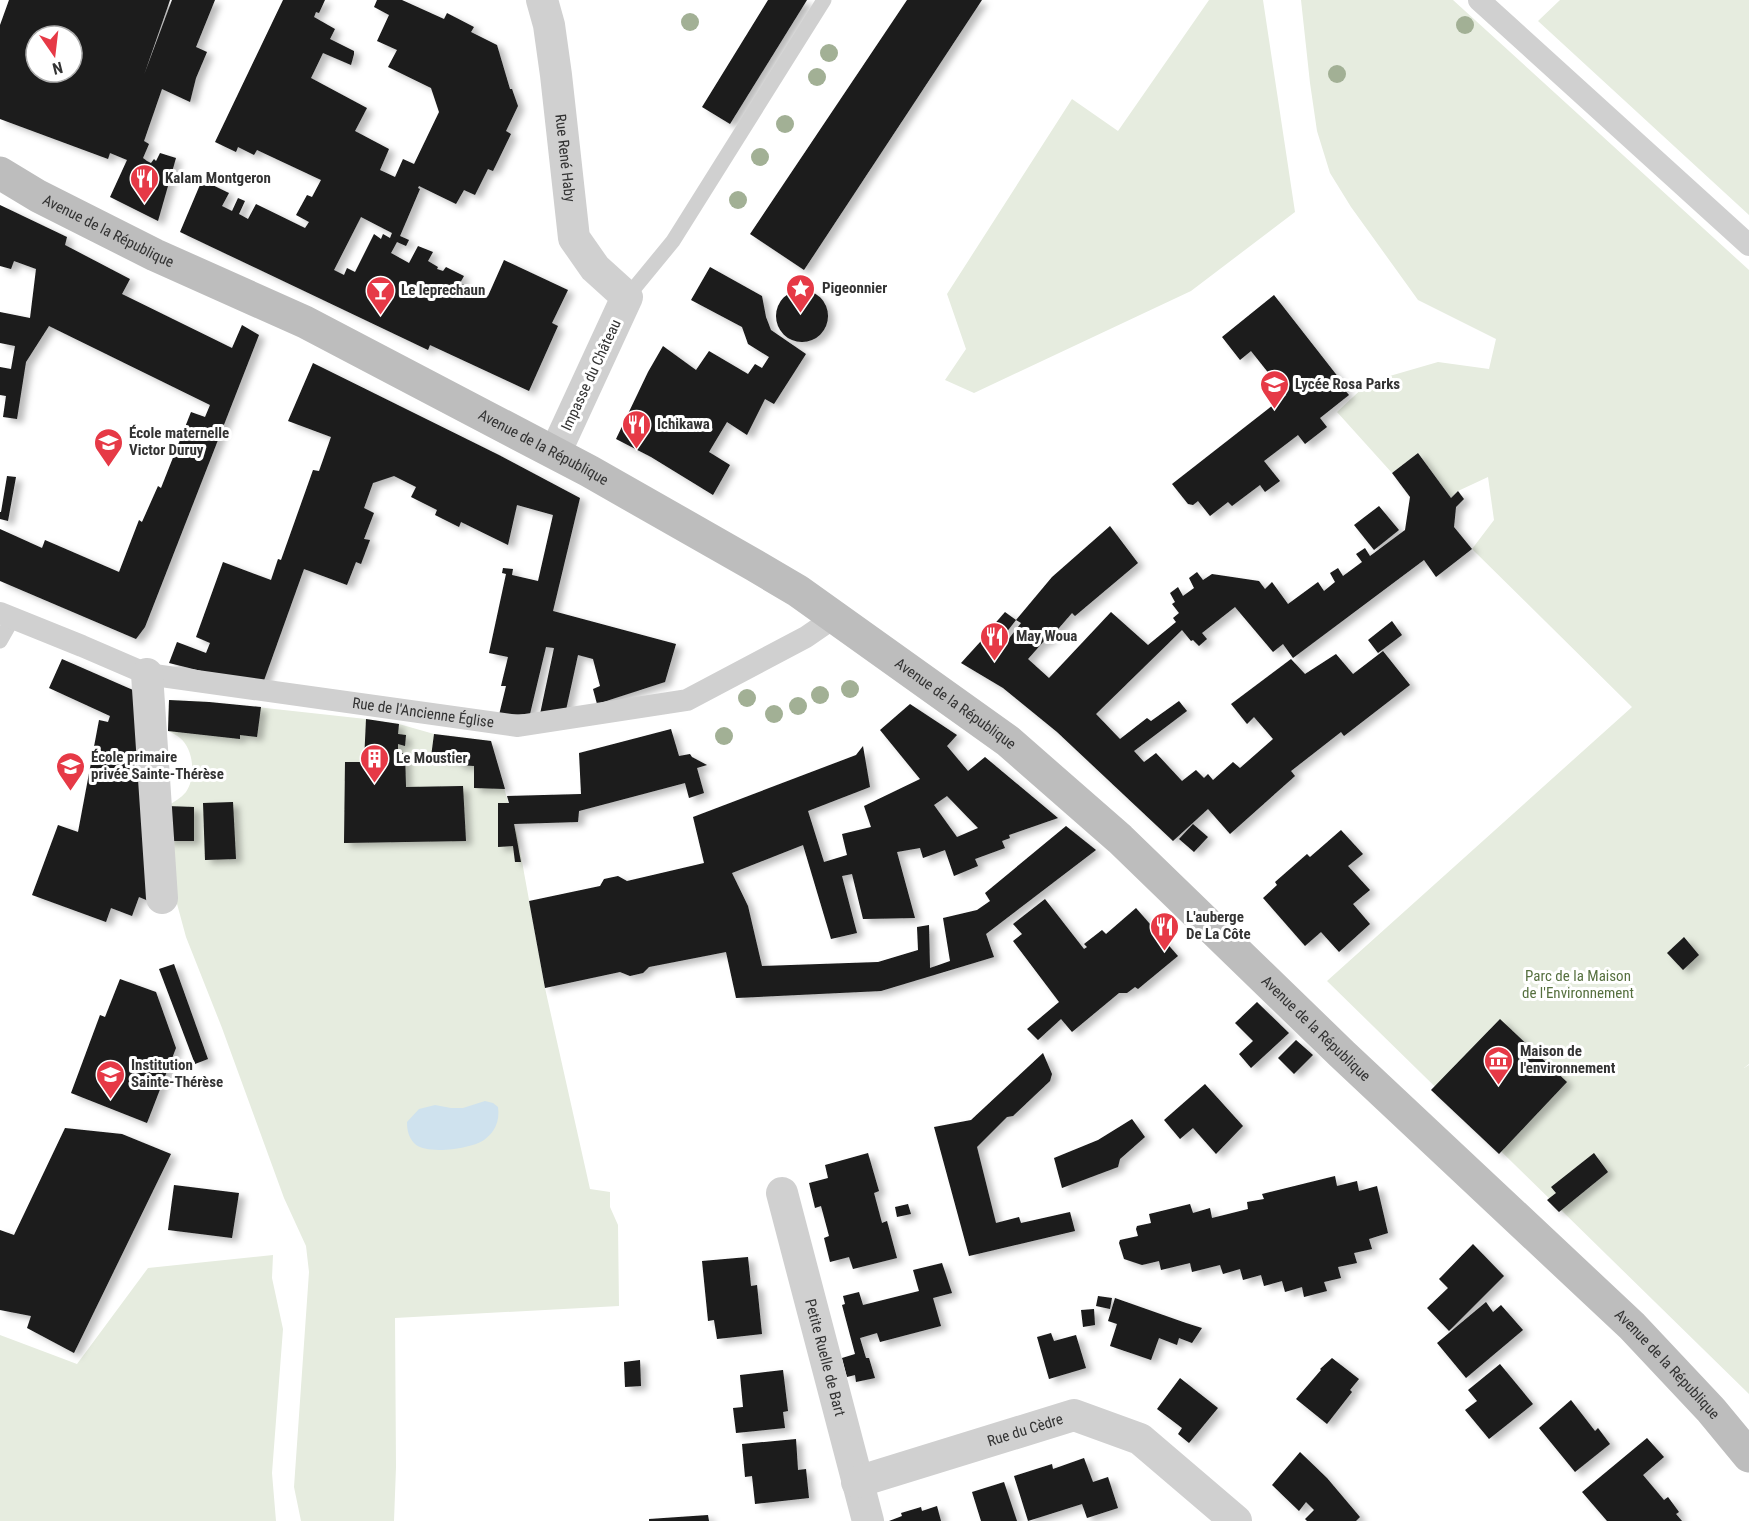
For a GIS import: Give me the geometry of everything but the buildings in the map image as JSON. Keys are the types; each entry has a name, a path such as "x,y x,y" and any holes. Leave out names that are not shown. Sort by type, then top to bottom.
{"main road":[{"name":"Avenue de la République","path":"0,173 38,196 155,255 305,322 555,453 754,565 798,591 1008,741 1120,839 1350,1062 1632,1326 1749,1456"}],"street":[{"name":"Rue René Haby","path":"542,0 549,25 556,75 574,238 595,268 627,297"},
{"path":"1479,0 1749,245"},
{"name":"Impasse du Château","path":"555,453 627,297"},
{"name":"Rue de l'Ancienne Église","path":"6,616 147,674 518,726 687,700 806,637 835,617"},
{"path":"147,674 162,898"},
{"name":"Petite Ruelle de Bart","path":"782,1193 868,1521"},
{"name":"Rue du Cèdre","path":"857,1482 1074,1415 1140,1439 1236,1521"}],"lane":[{"path":"627,297 673,241 824,0"},
{"path":"0,641 6,616"}],"green space":[{"path":"1209,0 1263,0 1295,212 1191,291 974,393 945,380 966,349 947,294 1072,99 1118,131"},
{"name":"Parc de la Maison de l'Environnement","path":"1301,0 1453,0 1749,270 1749,1064 1744,1068 1749,1065 1749,1394 1327,981 1632,707 1472,549 1494,520 1488,477 1458,491 1451,498 1418,453 1392,473 1337,412 1369,382 1438,362 1489,369 1496,339 1418,300 1351,207 1330,173 1317,131"},
{"path":"1560,0 1749,0 1749,215 1538,21"},
{"path":"169,700 209,702 366,719 399,724 434,734 491,741 517,834 545,988 590,1189 610,1192 610,1207 618,1225 619,1306 395,1318 394,1521 301,1521 294,1487 309,1272 306,1246 284,1198 186,937 167,867 167,806 186,792 192,772 191,756 185,743 168,731"},
{"path":"273,1255 272,1278 283,1329 272,1473 276,1521 0,1521 0,1335 77,1364 148,1268"}],"water":[{"path":"485,1101 498,1107 498,1117 491,1133 478,1143 439,1150 421,1147 415,1144 410,1137 407,1122 419,1109 435,1105 463,1108"}],"place":[{"name":"Kalam Montgeron","path":"144,204"},
{"name":"Pigeonnier","path":"801,314"},
{"name":"Le leprechaun","path":"380,316"},
{"name":"Lycée Rosa Parks","path":"1274,410"},
{"name":"Ichikawa","path":"636,450"},
{"name":"École maternelle Victor Duruy","path":"108,468"},
{"name":"May Woua","path":"995,662"},
{"name":"Le Moustier","path":"375,784"},
{"name":"École primaire privée Sainte-Thérèse","path":"70,792"},
{"name":"L'auberge De La Côte","path":"1165,952"},
{"name":"Maison de l'environnement","path":"1499,1086"},
{"name":"Institution Sainte-Thérèse","path":"110,1100"}]}
